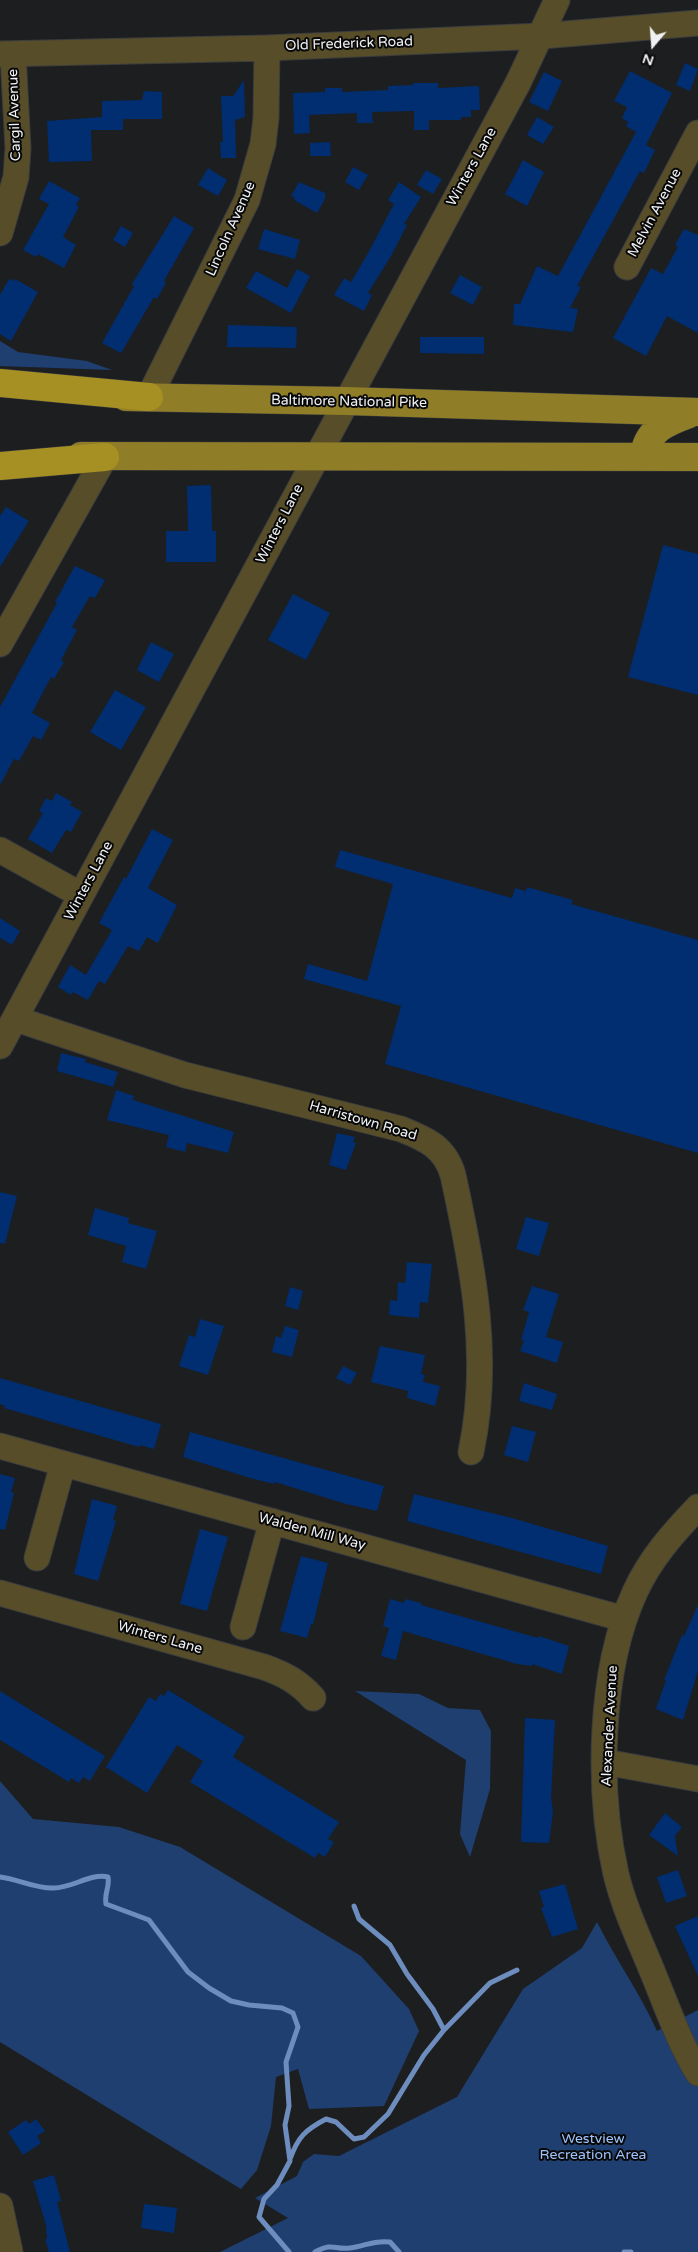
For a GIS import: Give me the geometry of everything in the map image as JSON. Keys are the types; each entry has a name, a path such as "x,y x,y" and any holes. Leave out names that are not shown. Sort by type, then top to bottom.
{"highway":[{"path":"0,384 149,398"},
{"path":"0,466 105,456"}],"main road":[{"name":"Baltimore National Pike","path":"0,397 346,401 695,412"},
{"path":"644,457 648,442 657,428 666,422 695,412"},
{"path":"0,455 698,457"}],"street":[{"name":"Winters Lane","path":"0,1046 231,620 541,36 557,0"},
{"name":"Old Frederick Road","path":"6,54 267,48 541,36 698,23"},
{"name":"Lincoln Avenue","path":"149,398 247,200 263,144 266,118 267,48"},
{"name":"Cargil Avenue","path":"0,233 16,177 18,148 6,54"},
{"name":"Melvin Avenue","path":"627,267 698,133"},
{"path":"0,644 105,456"},
{"path":"0,850 81,895"},
{"name":"Harristown Road","path":"16,1019 185,1075 401,1129 434,1144 449,1162 453,1175 472,1264 478,1305 480,1362 476,1421 471,1452"},
{"name":"Walden Mill Way","path":"0,1446 624,1619"},
{"path":"37,1558 63,1464"},
{"name":"Alexander Avenue","path":"698,1507 661,1548 636,1591 624,1619 614,1653 605,1762 609,1837 616,1875 627,1909 676,2030 698,2073"},
{"path":"243,1627 272,1521"},
{"name":"Winters Lane","path":"0,1593 283,1673 303,1686 313,1698"},
{"path":"605,1762 698,1779"},
{"path":"0,2206 10,2252"}],"green space":[{"path":"0,341 18,352 87,361 112,370 0,366"},
{"path":"355,1691 419,1694 448,1708 480,1710 491,1731 490,1789 470,1857 460,1834 466,1760"},
{"path":"0,1781 33,1819 119,1827 180,1847 361,1956 409,2009 419,2031 384,2106 309,2109 298,2069 276,2077 271,2126 257,2170 241,2189 0,2042"},
{"name":"Westview Recreation Area","path":"597,1922 657,2031 698,2010 698,2252 220,2252 288,2218 255,2198 297,2176 303,2162 314,2154 339,2156 457,2097 523,1989 582,1948"}],"building":[{"path":"685,63 698,69 690,91 676,85"},
{"path":"630,71 672,93 646,145 655,150 644,173 640,171 577,286 581,287 570,308 578,309 573,332 513,325 514,304 520,304 537,266 558,276 636,132 626,126 628,122 622,118 627,107 614,101"},
{"path":"544,72 562,81 548,111 529,102"},
{"path":"244,80 245,117 235,120 236,158 221,158 220,142 223,142 221,96 233,96"},
{"path":"413,83 438,83 438,88 479,86 480,110 471,110 471,117 461,117 461,120 429,120 429,130 414,130 414,111 372,112 373,123 357,123 357,113 309,115 310,133 294,134 293,93 325,92 325,88 342,88 342,92 388,90 388,86 413,85"},
{"path":"144,91 162,92 162,119 123,119 123,130 91,130 92,161 49,162 47,121 102,117 102,101 142,100"},
{"path":"537,117 554,127 543,144 527,135"},
{"path":"330,142 331,156 310,156 310,143"},
{"path":"523,160 544,172 527,206 505,194"},
{"path":"353,167 368,175 359,190 345,182"},
{"path":"208,168 227,180 218,196 198,185"},
{"path":"426,170 442,179 433,194 417,185"},
{"path":"49,181 80,198 76,205 79,207 63,237 76,245 64,268 38,254 36,257 23,250 49,204 39,199"},
{"path":"299,182 325,193 325,199 317,213 294,200 295,198 291,196"},
{"path":"399,182 421,197 404,224 407,225 391,256 368,293 372,295 364,311 334,295 344,278 351,282 367,255 394,204 388,200"},
{"path":"174,216 194,228 164,281 166,283 157,299 154,297 121,353 102,343 134,286 132,284"},
{"path":"121,226 133,233 125,247 113,240"},
{"path":"264,229 300,240 295,259 258,249"},
{"path":"684,229 698,235 698,333 667,316 646,356 613,338 651,268 663,274 678,247 675,245"},
{"path":"297,269 310,276 291,313 246,288 256,271 287,288"},
{"path":"460,275 482,287 473,305 450,293"},
{"path":"9,279 14,281 15,279 38,292 11,341 0,334 0,295"},
{"path":"228,325 297,327 296,348 227,347"},
{"path":"420,337 484,337 484,354 420,353"},
{"path":"211,485 212,531 216,531 216,562 166,562 166,531 188,531 187,486"},
{"path":"6,507 29,521 0,567 0,516"},
{"path":"663,545 698,554 698,695 628,677"},
{"path":"75,566 105,580 95,598 90,596 72,627 77,630 61,660 64,662 54,679 51,677 32,713 50,723 41,740 33,736 19,761 14,759 0,785 0,707"},
{"path":"293,594 330,613 306,660 268,640"},
{"path":"151,642 174,654 159,682 137,670"},
{"path":"115,690 146,707 121,750 90,732"},
{"path":"56,793 72,802 70,805 82,812 71,832 66,830 52,853 28,839 43,813 39,811 46,798 52,801"},
{"path":"152,829 173,840 148,888 177,905 158,943 147,937 139,951 128,946 105,984 99,981 88,1000 73,992 71,995 58,987 70,965 86,975 112,930 99,923 124,877 126,879"},
{"path":"340,850 512,898 515,888 526,891 527,887 573,900 571,904 698,940 698,1153 385,1064 401,1006 304,979 308,964 367,981 393,884 335,867"},
{"path":"0,918 20,931 12,945 0,938"},
{"path":"61,1053 86,1059 85,1062 118,1072 113,1087 57,1071"},
{"path":"116,1090 134,1096 133,1100 234,1132 228,1153 187,1143 185,1152 166,1147 169,1135 107,1120"},
{"path":"337,1133 355,1137 353,1142 356,1143 346,1170 329,1165"},
{"path":"0,1192 17,1196 5,1244 0,1243"},
{"path":"95,1208 129,1218 128,1223 157,1231 146,1269 122,1262 126,1246 88,1235"},
{"path":"526,1217 549,1223 539,1256 516,1249"},
{"path":"407,1262 432,1264 428,1303 420,1302 419,1318 389,1315 390,1300 397,1301 398,1282 405,1283"},
{"path":"532,1286 559,1294 546,1337 563,1342 557,1363 520,1351 524,1341 521,1340 529,1312 523,1310"},
{"path":"290,1287 303,1291 298,1310 285,1306"},
{"path":"200,1319 224,1326 208,1375 179,1366 189,1335 195,1337"},
{"path":"285,1326 299,1330 292,1357 272,1352 276,1336 281,1338"},
{"path":"380,1346 425,1355 421,1374 425,1375 423,1382 440,1386 435,1406 407,1398 408,1391 371,1382"},
{"path":"343,1366 357,1373 350,1385 336,1378"},
{"path":"0,1378 161,1424 154,1449 140,1445 139,1447 4,1408 5,1406 0,1404"},
{"path":"524,1383 557,1394 552,1410 519,1401"},
{"path":"512,1426 536,1432 528,1462 504,1455"},
{"path":"190,1432 384,1486 377,1511 346,1504 275,1482 274,1484 250,1478 183,1457"},
{"path":"0,1474 15,1478 11,1492 14,1493 5,1530 0,1529"},
{"path":"414,1494 512,1518 608,1546 601,1574 407,1521"},
{"path":"92,1499 117,1506 113,1520 116,1521 98,1581 74,1574"},
{"path":"200,1529 228,1537 207,1611 180,1604"},
{"path":"301,1556 328,1563 313,1625 311,1624 307,1638 280,1631"},
{"path":"390,1599 404,1603 405,1599 421,1603 421,1605 538,1638 539,1636 569,1646 562,1674 532,1664 532,1666 517,1664 403,1631 396,1660 381,1656 389,1628 383,1626"},
{"path":"698,1605 698,1671 683,1720 656,1709 666,1680 664,1680 682,1635 684,1636"},
{"path":"168,1690 245,1737 233,1757 339,1822 328,1839 334,1842 325,1857 318,1853 315,1858 190,1782 203,1761 177,1745 147,1793 106,1767 149,1697 156,1701 160,1694 164,1696"},
{"path":"0,1691 105,1756 90,1781 83,1777 79,1783 71,1778 69,1782 0,1740"},
{"path":"525,1718 555,1720 551,1797 553,1812 549,1843 521,1842"},
{"path":"665,1813 682,1827 675,1836 678,1856 649,1835"},
{"path":"678,1870 687,1896 666,1903 657,1877"},
{"path":"565,1884 578,1929 552,1937 541,1908 544,1907 539,1891"},
{"path":"698,1916 698,1976 675,1926"},
{"path":"36,2119 45,2131 37,2136 41,2143 23,2155 8,2132 26,2120 29,2124"},
{"path":"54,2175 61,2201 57,2202 70,2252 49,2252 45,2239 47,2239 46,2225 33,2181"},
{"path":"144,2204 177,2208 174,2233 141,2228"}],"waterway":[{"path":"0,1877 47,1888 68,1886 95,1877 108,1877 106,1904 149,1920 188,1972 209,1988 231,2001 249,2005 282,2008 293,2013 298,2027 286,2062 289,2106 285,2125 290,2161 277,2185 264,2199 259,2217 289,2252"},
{"path":"354,1906 359,1919 390,1945 407,1974 433,2009 444,2030"},
{"path":"290,2159 303,2135 326,2119 336,2122 354,2139 364,2137 388,2114 424,2055 444,2030 490,1983 517,1970"},
{"path":"315,2252 326,2247 350,2248 374,2242 390,2242 399,2252"},
{"path":"624,2252 631,2252"}]}
